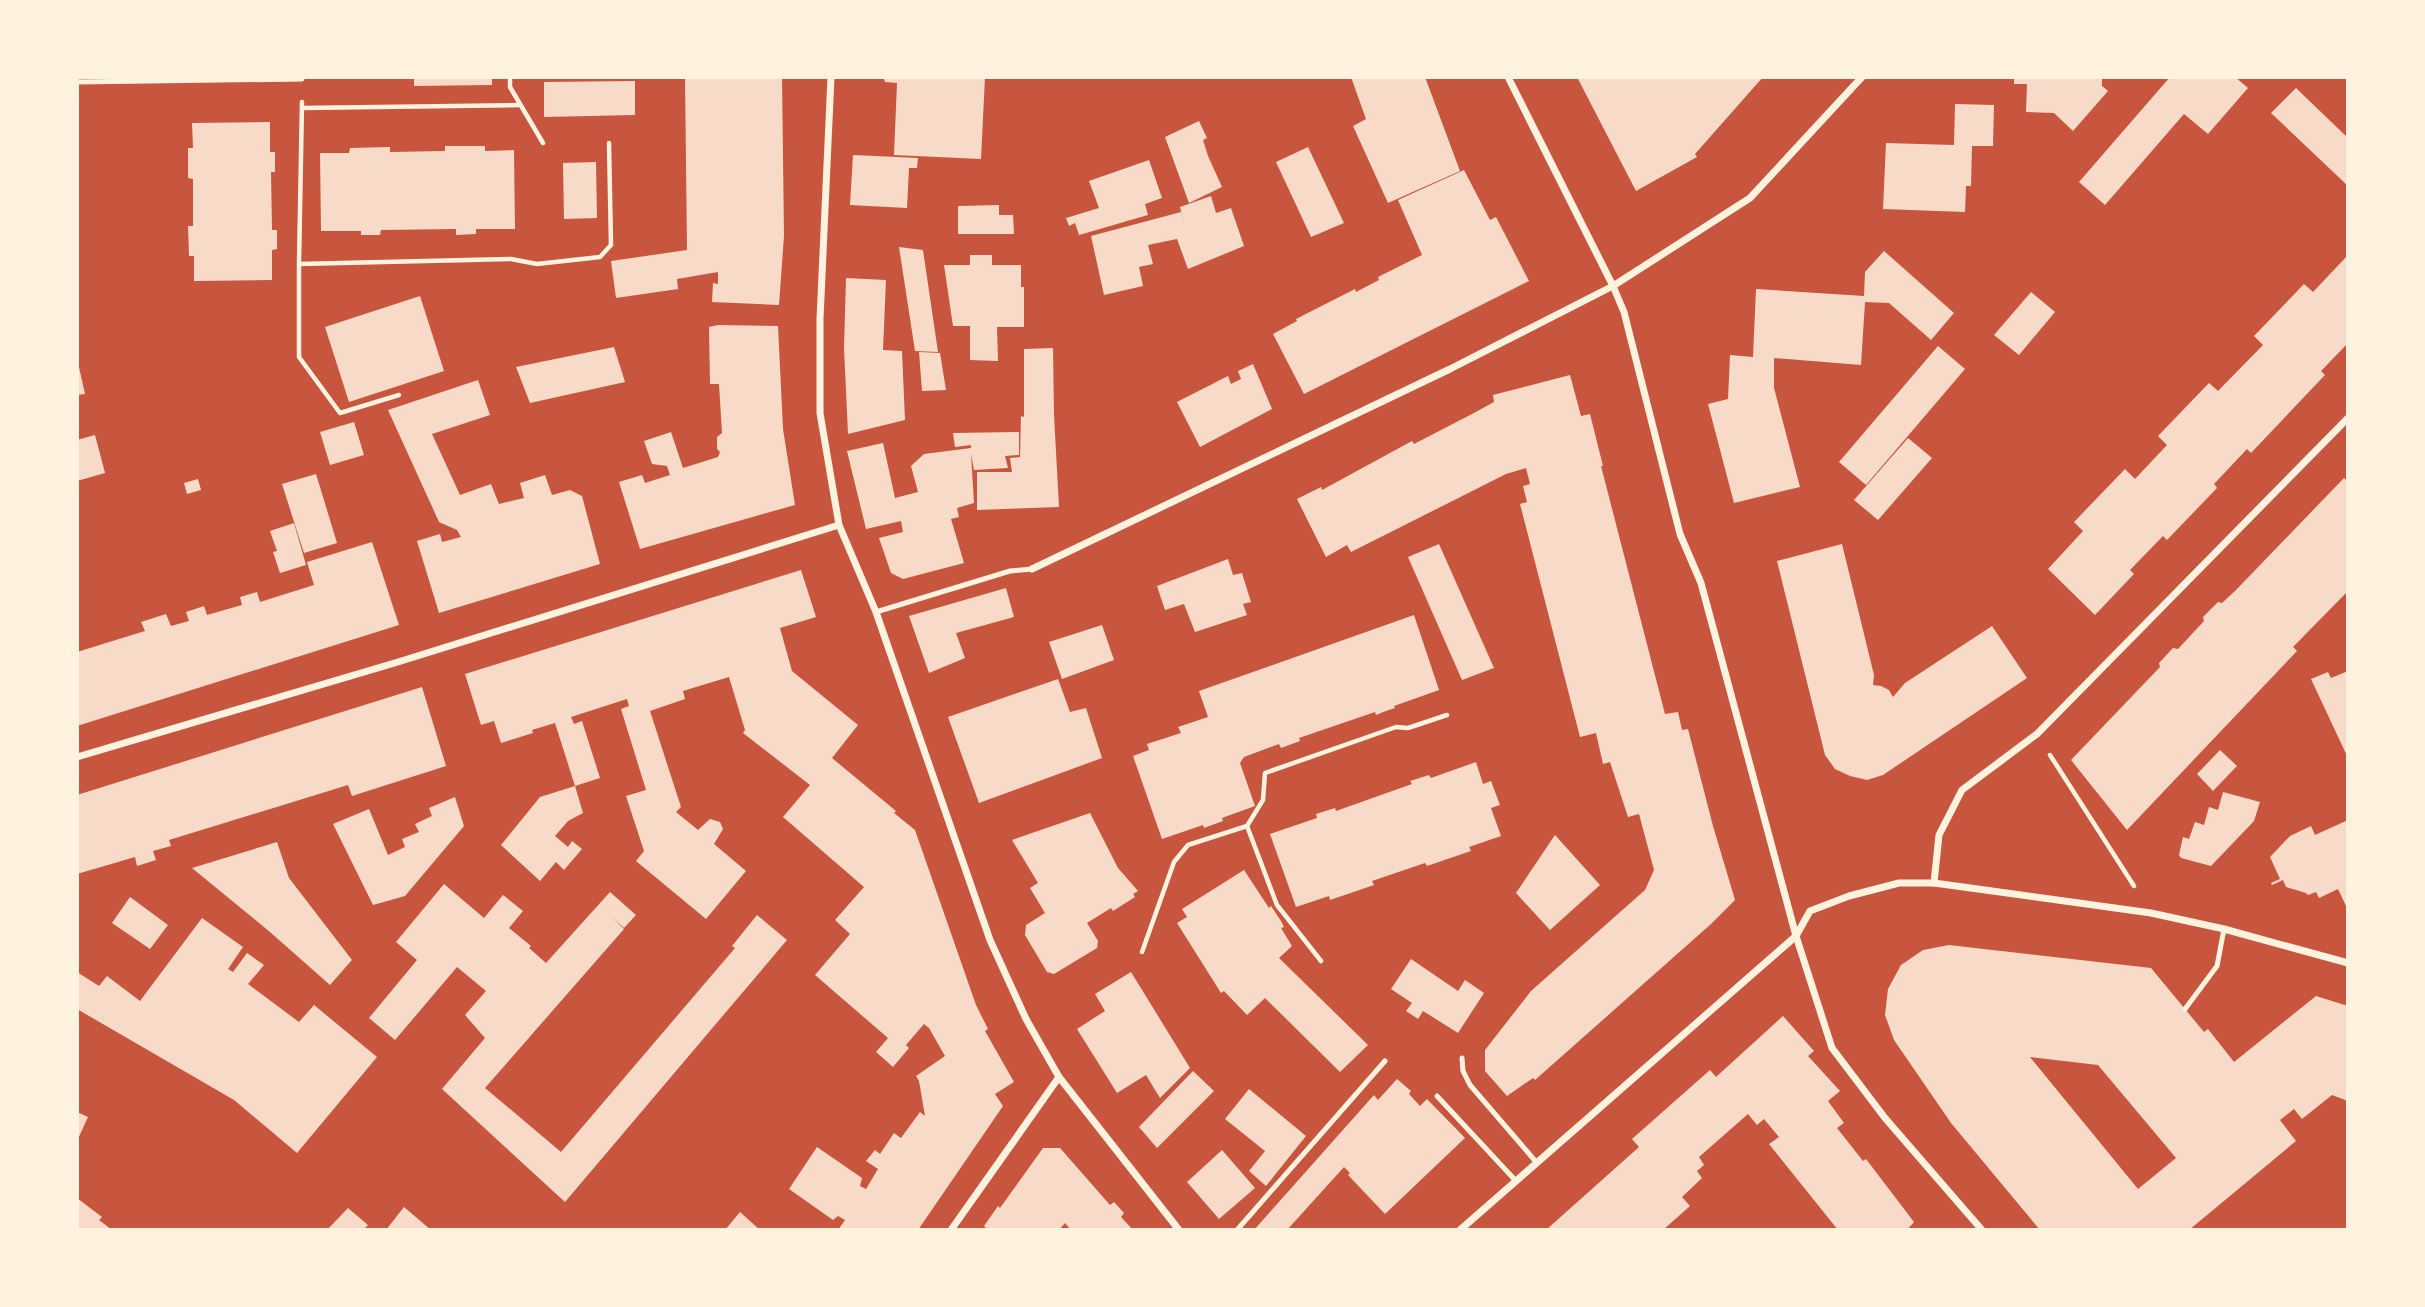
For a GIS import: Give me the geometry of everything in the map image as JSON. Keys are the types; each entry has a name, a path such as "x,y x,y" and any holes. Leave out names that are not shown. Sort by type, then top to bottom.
{"street":[{"path":"831,77 820,319 820,413 839,525 876,612 990,940 1026,1019 1059,1077 1178,1230"},
{"path":"1508,77 1624,312 1681,534 1701,583 1796,936 1832,1048 1885,1118 1982,1230"},
{"path":"1032,569 1450,369 1613,286 1750,198 1862,77"},
{"path":"1934,883 1939,835 1962,790 2037,734 2348,418"},
{"path":"77,757 411,658 839,525"},
{"path":"1460,1230 1796,936 1810,911 1849,896 1899,883 1934,883 2151,913 2224,929 2348,963"},
{"path":"951,1230 1059,1077"}],"lane":[{"path":"77,82 302,79"},
{"path":"876,612 1010,571 1032,569"},
{"path":"2185,1009 2217,966 2224,929"},
{"path":"1462,1058 1463,1071 1470,1085 1537,1163"},
{"path":"1237,1230 1385,1060"},
{"path":"1437,1096 1516,1181"}],"path":[{"path":"510,77 510,87 543,143"},
{"path":"302,79 299,357 340,413 398,395"},
{"path":"302,108 520,105"},
{"path":"299,264 511,259 537,264 600,257 611,245 609,143"},
{"path":"1142,952 1174,862 1188,845 1247,826 1263,800 1265,773 1396,727 1408,728 1447,715"},
{"path":"2037,734 2151,913"},
{"path":"1247,826 1277,905 1321,961"}],"building":[{"path":"414,77 492,77 492,85 414,86"},
{"path":"685,77 782,77 784,236 779,305 712,302 713,283 718,284 718,272 677,279 678,289 616,298 611,261 687,250"},
{"path":"985,77 981,159 894,155 897,83 885,82 884,79"},
{"path":"1351,77 1425,77 1460,171 1388,203 1353,126 1366,119"},
{"path":"1577,77 1763,77 1695,154 1697,157 1636,191"},
{"path":"2014,77 2102,77 2102,86 2108,91 2073,131 2054,113 2026,112 2027,84 2014,84"},
{"path":"2170,77 2235,77 2248,88 2208,134 2184,114 2105,205 2079,182"},
{"path":"635,81 635,115 544,117 544,82"},
{"path":"2296,88 2348,138 2348,186 2271,113"},
{"path":"1955,104 1994,105 1993,146 1972,146 1971,186 1966,186 1965,212 1883,209 1886,143 1954,145"},
{"path":"1199,121 1207,138 1203,140 1208,156 1222,187 1189,203 1165,137"},
{"path":"270,122 270,152 275,152 275,172 271,172 272,230 277,230 277,249 272,250 272,280 194,281 194,256 189,256 188,226 193,226 193,179 188,178 188,148 193,148 192,123"},
{"path":"445,146 485,146 485,151 514,150 515,229 476,229 476,234 456,235 456,229 381,230 380,235 361,235 361,231 321,231 320,153 349,153 350,148 390,147 390,152 445,151"},
{"path":"1308,147 1344,223 1311,237 1276,162"},
{"path":"853,155 918,158 917,168 909,168 907,208 850,205"},
{"path":"1149,160 1162,198 1145,204 1148,215 1079,235 1075,223 1069,226 1066,218 1099,208 1089,181"},
{"path":"596,162 597,218 564,219 563,163"},
{"path":"1464,170 1490,220 1496,217 1529,281 1304,394 1273,334 1297,321 1296,319 1355,289 1356,292 1379,280 1378,277 1422,255 1398,200"},
{"path":"1211,196 1216,213 1231,208 1244,246 1188,269 1177,239 1148,245 1153,264 1139,267 1143,286 1104,295 1091,236 1181,212 1184,224 1180,207"},
{"path":"999,205 999,215 1013,215 1014,234 958,234 958,206"},
{"path":"899,247 923,250 938,352 915,351"},
{"path":"1884,251 1954,313 1931,340 1889,303 1865,302 1861,365 1774,358 1774,388 1800,487 1734,503 1708,404 1728,399 1730,355 1753,357 1756,289 1864,296 1865,272"},
{"path":"970,255 992,255 992,265 1021,265 1024,327 997,327 998,361 970,360 970,326 953,326 944,265 970,265"},
{"path":"2348,255 2348,343 2321,371 2325,375 2251,453 2247,449 2214,484 2217,488 2167,540 2163,536 2130,570 2134,574 2095,615 2048,569 2083,531 2074,522 2125,469 2135,479 2167,445 2158,436 2209,383 2218,391 2263,345 2254,336 2304,284 2313,292"},
{"path":"846,278 886,280 883,350 902,351 905,420 848,434 844,348"},
{"path":"2031,292 2055,312 2019,355 1994,335"},
{"path":"420,296 444,371 349,402 325,327"},
{"path":"778,326 783,429 795,505 640,549 619,482 642,475 645,483 670,475 667,466 652,464 644,441 671,432 683,468 718,457 720,452 717,449 717,437 722,433 719,384 710,384 709,327"},
{"path":"1938,346 1965,369 1866,485 1839,462"},
{"path":"614,347 625,382 530,403 516,367"},
{"path":"1053,348 1059,507 977,510 977,472 1012,472 1010,458 1020,457 1021,416 1024,417 1024,349"},
{"path":"919,352 940,353 946,390 922,391"},
{"path":"77,358 85,394 77,395"},
{"path":"1253,364 1272,409 1200,447 1177,402 1228,376 1231,384 1241,379 1238,371"},
{"path":"1570,375 1581,416 1590,414 1665,714 1678,712 1682,730 1688,729 1735,900 1535,1080 1533,1078 1507,1096 1485,1071 1485,1050 1531,991 1645,890 1654,870 1639,814 1628,817 1610,762 1603,764 1596,733 1580,737 1520,504 1527,502 1523,486 1530,484 1526,468 1506,474 1351,552 1347,545 1326,557 1297,499 1321,487 1322,490 1412,441 1414,444 1472,414 1494,402 1493,395"},
{"path":"478,380 490,415 432,434 460,495 491,484 499,504 524,498 520,483 545,475 552,495 570,490 582,496 600,564 439,613 417,541 440,534 442,542 461,537 457,530 439,522 388,410"},
{"path":"354,422 364,455 330,465 320,432"},
{"path":"1019,432 1019,455 1005,456 1008,468 974,470 971,454 974,503 957,508 959,517 951,519 964,563 903,579 891,573 879,538 903,532 901,521 866,529 847,451 883,443 895,498 918,492 911,466 924,454 971,448 971,445 955,447 953,433"},
{"path":"95,435 105,473 77,481 77,440"},
{"path":"1908,438 1932,458 1878,520 1854,500"},
{"path":"316,474 337,543 304,553 282,484"},
{"path":"2344,478 2348,482 2348,591 2293,647 2297,651 2127,830 2071,760 2160,667 2159,663 2173,648 2178,649 2204,621 2203,617 2218,602 2222,603 2235,591"},
{"path":"198,479 201,490 187,494 184,483"},
{"path":"294,523 306,565 280,573 273,552 277,551 270,531"},
{"path":"372,542 399,625 77,726 77,652 145,631 141,622 166,614 171,626 189,621 186,612 204,606 207,615 242,605 240,597 257,592 260,602 314,585 307,562"},
{"path":"1439,544 1494,668 1462,680 1408,557"},
{"path":"1842,544 1874,675 1873,685 1889,690 1893,697 1905,683 1992,626 2027,678 1883,775 1867,780 1835,769 1825,755 1777,561"},
{"path":"1228,559 1233,575 1242,573 1251,602 1243,604 1247,615 1195,632 1184,604 1165,610 1157,586"},
{"path":"801,570 816,617 780,628 792,671 858,725 832,758 915,830 976,1005 988,1029 985,1031 1014,1082 995,1094 1003,1106 918,1230 838,1230 845,1220 838,1216 833,1220 789,1189 817,1147 862,1178 860,1186 866,1189 878,1169 866,1161 875,1150 880,1154 894,1133 901,1138 920,1112 925,1116 916,1076 945,1056 924,1024 906,1045 909,1048 893,1067 876,1052 888,1038 815,975 850,934 835,920 864,887 783,817 810,785 743,733 745,730 729,677 683,691 685,699 650,711 681,807 676,812 698,830 710,819 720,822 723,829 714,844 746,871 706,919 636,861 644,851 626,796 646,790 621,709 629,706 627,699 571,717 574,724 582,721 600,778 575,786 555,723 501,743 494,721 481,725 465,674"},
{"path":"1006,588 1014,617 956,633 965,658 929,673 909,616"},
{"path":"1414,615 1439,690 1376,715 1375,712 1299,738 1300,741 1281,748 1279,744 1244,757 1240,763 1255,806 1204,828 1203,825 1162,839 1133,756 1149,750 1147,744 1181,733 1178,727 1208,717 1199,691"},
{"path":"1102,625 1114,660 1062,679 1049,642"},
{"path":"2348,671 2348,758 2311,679 2328,672 2331,678"},
{"path":"1058,679 1070,712 1086,708 1102,758 979,803 948,717"},
{"path":"422,687 446,766 352,796 348,785 169,840 171,846 153,851 156,860 137,866 135,857 77,874 77,795"},
{"path":"2220,750 2237,766 2213,791 2197,774"},
{"path":"1476,762 1483,784 1491,781 1500,805 1491,808 1501,836 1469,847 1471,851 1372,881 1374,885 1330,900 1329,896 1296,907 1270,834 1317,818 1316,814 1335,808 1336,811 1412,784 1410,781 1429,775 1431,778"},
{"path":"575,786 583,813 568,821 555,836 568,847 572,841 582,849 564,870 556,862 540,881 501,845 540,797"},
{"path":"2223,792 2260,802 2254,821 2211,866 2181,858 2179,855 2183,837 2189,839 2195,822 2204,825 2209,807 2218,810"},
{"path":"455,797 464,826 405,896 373,905 333,824 369,809 388,855 405,847 402,839 419,832 415,824 432,816 429,808"},
{"path":"1090,813 1118,868 1138,891 1133,894 1135,897 1113,911 1111,908 1087,923 1098,941 1097,948 1054,974 1047,972 1025,935 1026,925 1045,913 1030,888 1038,883 1012,840"},
{"path":"2348,820 2348,905 2346,906 2338,889 2319,898 2316,892 2308,895 2286,887 2283,880 2272,885 2271,883 2280,879 2270,857 2290,836 2311,826 2315,835"},
{"path":"1555,835 1600,885 1550,930 1516,893"},
{"path":"277,842 289,878 352,960 330,985 192,868"},
{"path":"1244,870 1281,921 1284,927 1281,928 1292,946 1279,958 1368,1045 1340,1072 1265,998 1247,1015 1224,991 1221,993 1177,923 1187,917 1182,909"},
{"path":"444,884 484,918 503,895 523,911 509,928 546,963 610,892 636,915 624,928 612,917 624,929 485,1088 561,1152 735,948 732,946 757,915 787,940 565,1202 442,1089 485,1038 465,1015 486,991 457,967 395,1040 369,1018 417,960 396,942"},
{"path":"130,897 168,925 150,949 112,923"},
{"path":"202,918 243,947 228,969 233,972 247,953 264,965 248,984 299,1022 314,1005 377,1057 297,1153 234,1100 77,1009 77,972 99,986 107,976 140,1001"},
{"path":"1949,945 2151,968 2204,1032 2208,1029 2234,1062 2316,996 2348,1006 2348,1101 2332,1095 2302,1119 2294,1109 2280,1120 2296,1141 2189,1230 2040,1230 1951,1123 1894,1040 1885,1015 1888,989 1901,965 1923,950","holes":["2030,1057 2098,1065 2176,1158 2138,1189"]},
{"path":"1411,959 1458,991 1465,980 1484,993 1458,1033 1423,1011 1418,1019 1406,1011 1412,1003 1391,989"},
{"path":"1131,972 1190,1068 1160,1098 1146,1075 1117,1093 1077,1029 1105,1011 1095,994"},
{"path":"1783,1016 1814,1051 1808,1056 1840,1091 1828,1101 1844,1123 1837,1128 1863,1161 1866,1159 1914,1222 1907,1230 1838,1230 1769,1144 1779,1137 1764,1119 1757,1125 1748,1114 1699,1157 1704,1165 1697,1171 1702,1178 1682,1197 1690,1206 1663,1230 1546,1230 1639,1147 1632,1139 1710,1070 1716,1077"},
{"path":"1193,1071 1214,1091 1157,1148 1139,1127"},
{"path":"1397,1079 1411,1091 1409,1094 1420,1106 1427,1099 1465,1138 1385,1214 1348,1175 1350,1173 1344,1167 1287,1230 1254,1230 1374,1095 1378,1100"},
{"path":"1249,1089 1306,1136 1266,1186 1249,1171 1265,1151 1225,1119"},
{"path":"77,1112 88,1117 77,1141"},
{"path":"1043,1148 1060,1148 1110,1205 1114,1202 1124,1213 1121,1217 1133,1230 1071,1230 1065,1223 1059,1230 988,1230 984,1226"},
{"path":"1222,1150 1255,1188 1219,1219 1187,1182"},
{"path":"77,1198 102,1217 99,1220 112,1230 77,1230"},
{"path":"404,1207 431,1230 386,1230"},
{"path":"348,1208 368,1225 363,1230 327,1230"},
{"path":"740,1212 760,1230 725,1230"}]}
